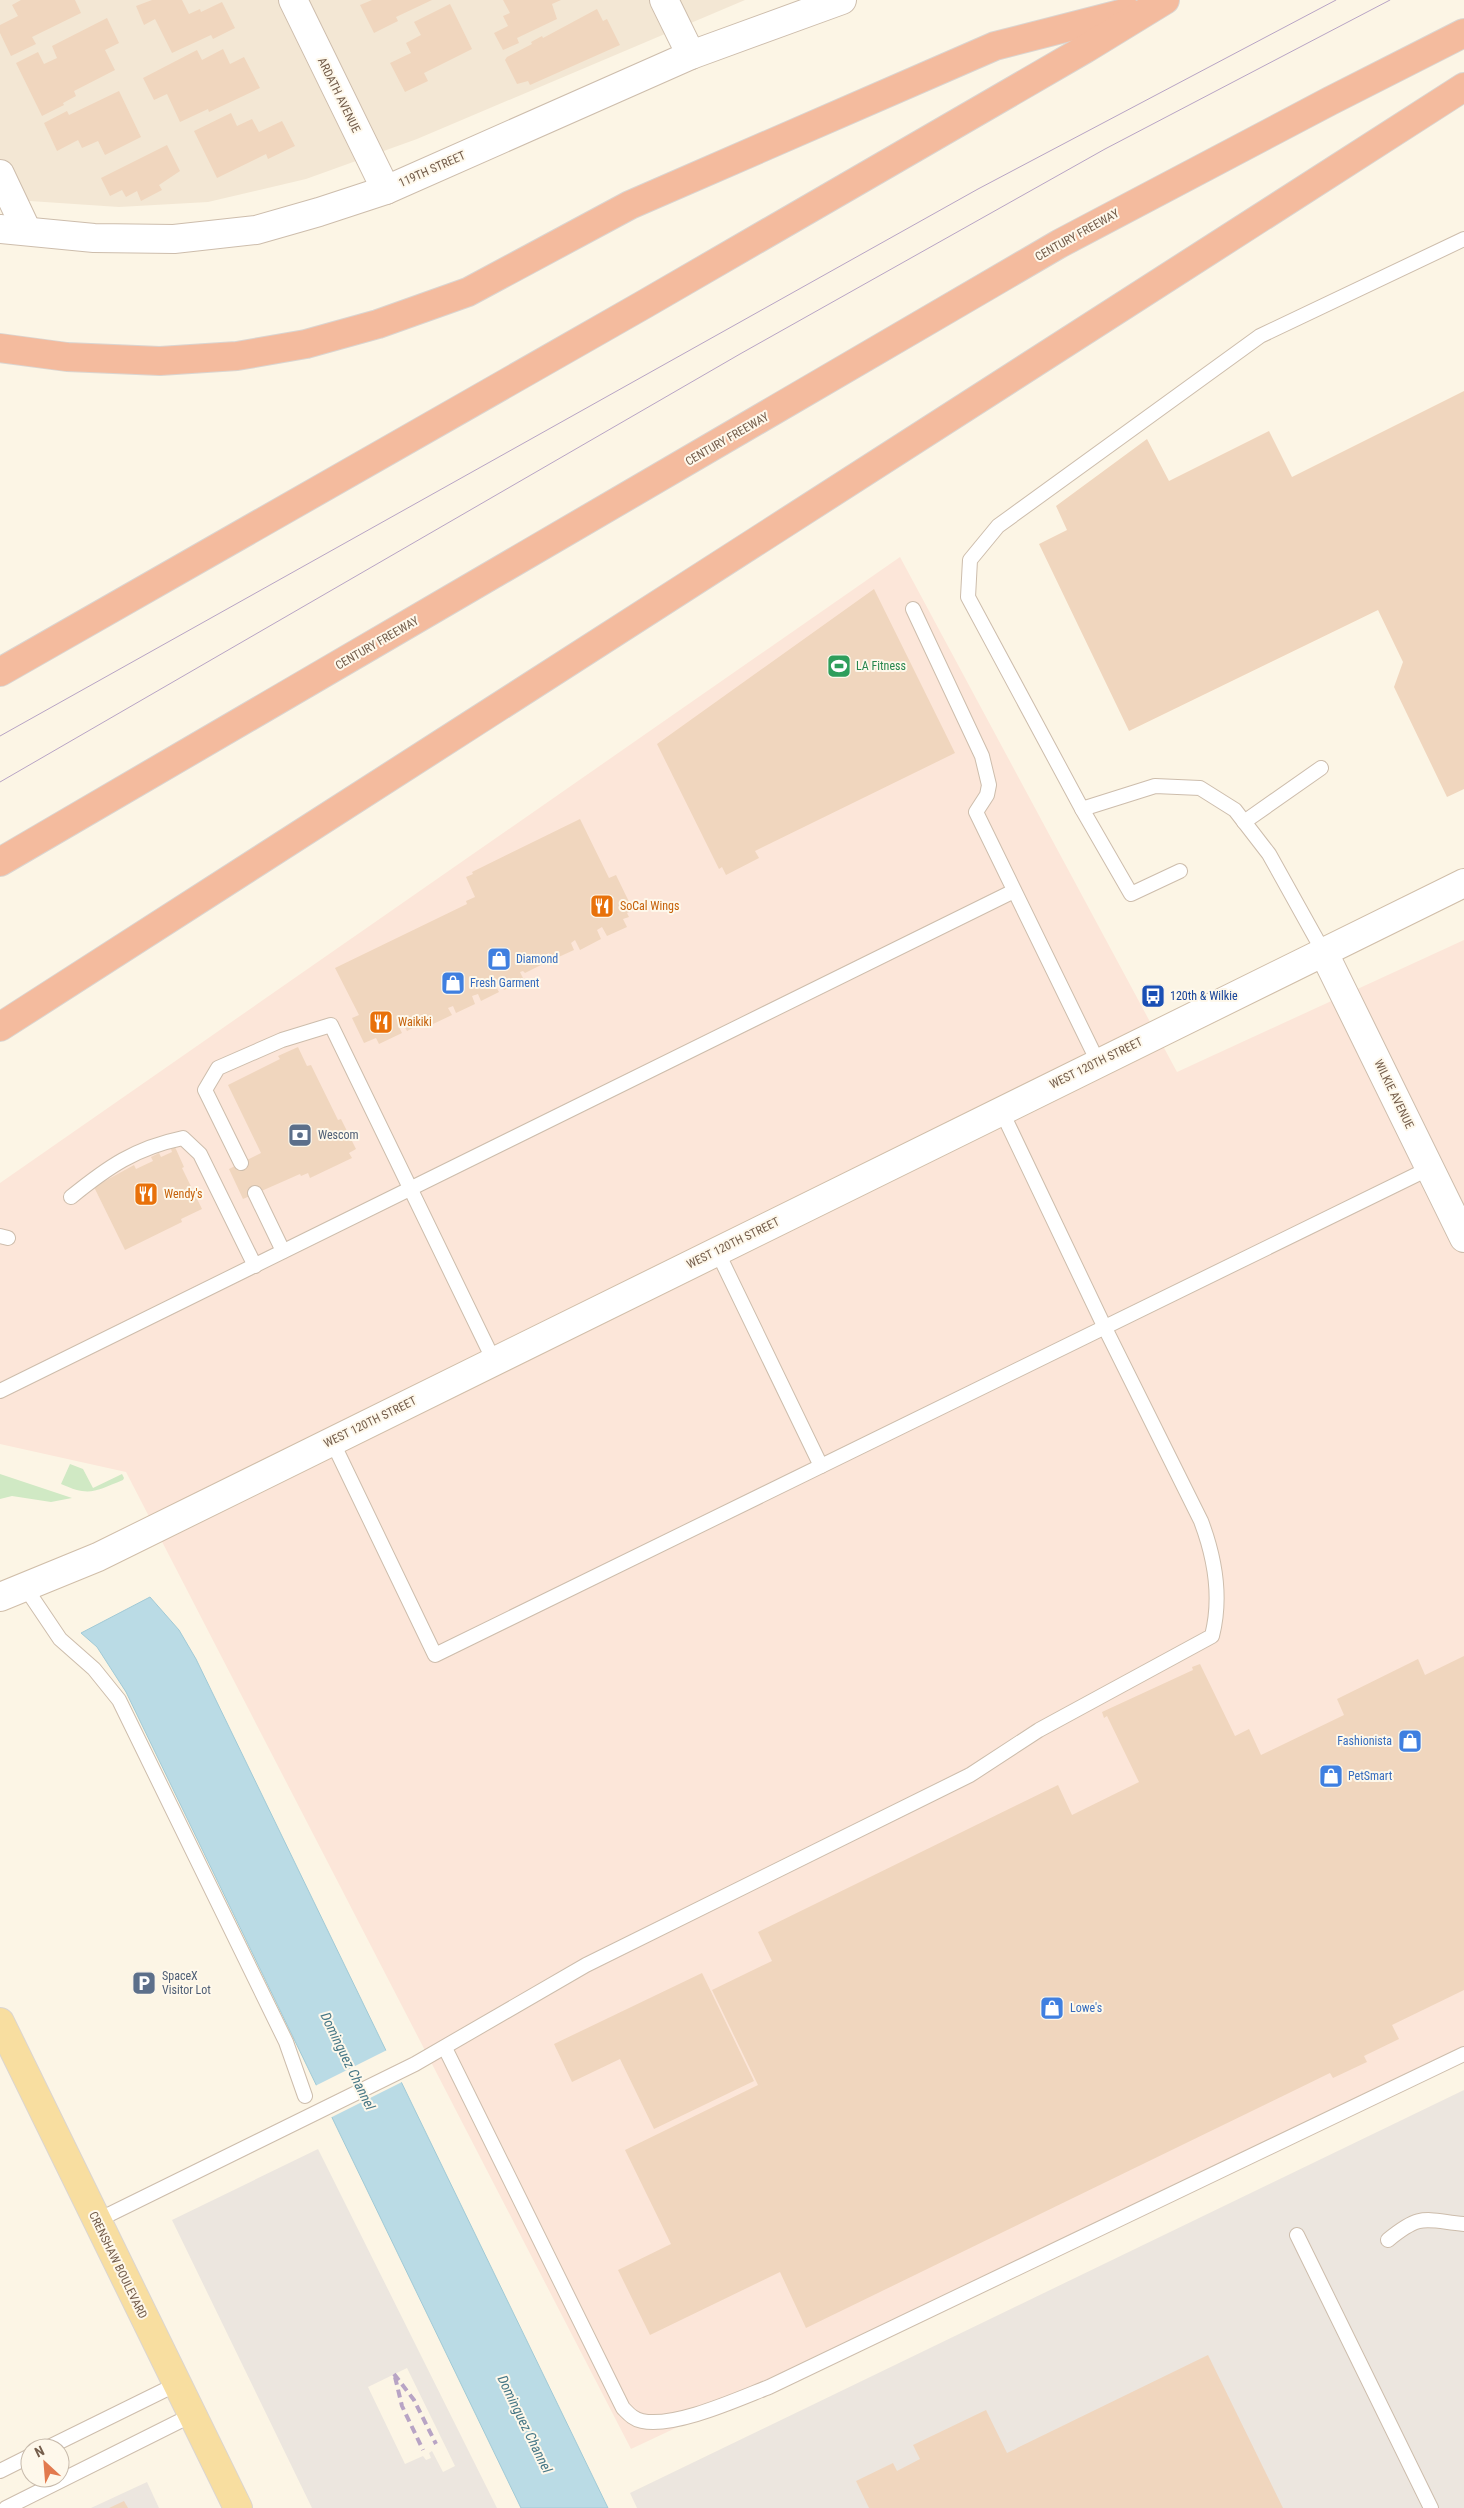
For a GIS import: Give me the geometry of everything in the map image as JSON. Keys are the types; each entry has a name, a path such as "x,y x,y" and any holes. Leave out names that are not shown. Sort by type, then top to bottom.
{"highway":[{"path":"0,348 67,357 160,361 237,356 306,344 378,324 468,292 630,205 995,46 1158,3"},
{"path":"0,672 652,300 1086,49 1158,3"},
{"name":"CENTURY FREEWAY","path":"0,862 1059,244 1330,101 1464,33"},
{"path":"0,1027 1464,87"}],"main road":[{"name":"CRENSHAW BOULEVARD","path":"0,2022 238,2508"}],"street":[{"name":"ARDATH AVENUE","path":"292,0 386,190"},
{"path":"664,0 691,55"},
{"name":"119TH STREET","path":"0,229 94,238 174,240 256,230 386,190 691,55 842,0"},
{"path":"0,174 27,231"},
{"name":"WEST 120TH STREET","path":"0,1597 98,1557 1464,883"},
{"name":"WILKIE AVENUE","path":"1323,951 1464,1238"}],"lane":[{"path":"1180,871 1132,894 1082,809 968,597 970,560 998,526 1260,336 1464,239"},
{"path":"913,610 982,756 989,785 987,795 976,812 1098,1062"},
{"path":"1244,822 1321,768"},
{"path":"1082,809 1155,786 1200,788 1235,810 1269,854 1323,951"},
{"path":"0,1391 1014,891"},
{"path":"241,1163 205,1090 218,1068 282,1040 331,1025 494,1361"},
{"path":"96,2221 322,2108 407,2068 445,2048 586,1965 970,1775 1039,1730 1212,1636 1217,1617 1217,1585 1208,1539 1001,1110"},
{"path":"71,1197 124,1158 161,1143 182,1138 200,1154 255,1266"},
{"path":"332,1441 435,1655 1430,1168"},
{"path":"255,1193 283,1251"},
{"path":"716,1251 821,1466"},
{"path":"25,1587 60,1640 94,1669 119,1700 286,2042 305,2096"},
{"path":"445,2048 623,2408 631,2417 655,2423 722,2406 769,2387 1464,2054"},
{"path":"1388,2240 1407,2225 1419,2219 1464,2224"},
{"path":"1298,2235 1431,2508"},
{"path":"67,2438 177,2384"},
{"path":"6,2508 192,2415"},
{"path":"0,2471 20,2461"}],"shaded area":[{"path":"0,0 745,0 417,139 306,179 208,202 119,207 0,199"},
{"path":"900,557 1177,1072 1464,940 1464,2058 631,2449 126,1472 0,1444 0,1183"},
{"path":"1464,2090 1464,2508 637,2508 630,2493"},
{"path":"318,2149 497,2508 312,2508 172,2220","holes":["407,2368 455,2466 443,2472 432,2451 429,2453 431,2458 426,2460 423,2456 405,2464 368,2387"]},
{"path":"147,2482 159,2508 91,2508"}],"green space":[{"path":"70,1464 83,1469 93,1488 122,1474 124,1478 99,1490 86,1491 71,1488 61,1484"},
{"path":"0,1474 72,1498 51,1502 12,1496 0,1499"}],"water":[{"name":"Dominguez Channel","path":"150,1597 179,1630 196,1659 608,2508 521,2508 126,1692 97,1647 81,1633"}],"pier":[{"path":"389,2049 404,2081 330,2118 315,2086"}],"building":[{"path":"21,0 75,0 81,13 32,37 36,44 11,56 0,33 0,25 18,16 12,5"},
{"path":"152,0 182,0 189,14 200,9 201,12 222,2 235,28 213,39 211,35 172,53 155,19 144,25 136,6"},
{"path":"372,0 432,0 396,17 398,21 374,33 360,5"},
{"path":"503,0 561,0 552,4 557,19 517,38 519,43 503,50 494,33 508,26 503,16 510,13"},
{"path":"450,4 472,49 424,73 428,81 405,92 390,63 411,53 406,43 421,35 414,22"},
{"path":"597,9 603,21 607,19 620,45 530,85 528,81 517,84 505,60 507,57 532,44 531,42 542,36 543,38"},
{"path":"107,18 119,43 105,50 115,70 74,91 76,96 63,103 64,105 42,116 16,63 38,52 44,64 57,58 52,46"},
{"path":"223,49 230,64 244,57 260,88 209,112 208,109 180,122 167,94 154,100 143,78 197,50 202,60"},
{"path":"119,91 141,137 105,155 98,141 82,148 78,140 57,151 44,123 67,111 69,115"},
{"path":"231,113 237,126 252,119 259,132 282,121 295,146 268,159 266,154 217,178 194,131"},
{"path":"167,145 180,171 159,185 162,190 141,201 137,191 126,197 122,190 110,196 101,178"},
{"path":"1464,391 1464,789 1447,797 1394,687 1403,662 1378,610 1129,731 1039,544 1067,530 1056,506 1147,439 1169,481 1269,431 1292,477"},
{"name":"LA Fitness","path":"874,589 955,753 755,851 759,858 726,875 722,867 719,869 657,744"},
{"path":"580,819 609,878 616,875 633,910 627,913 629,917 623,919 627,927 607,936 602,927 597,930 601,939 580,950 575,940 571,943 574,950 552,960 549,953 544,956 547,962 525,973 523,971 520,972 524,980 504,990 500,982 495,985 499,992 481,1001 478,994 472,996 475,1004 456,1013 453,1006 448,1008 452,1015 433,1024 429,1017 425,1019 426,1021 407,1031 403,1024 399,1027 402,1033 379,1044 376,1038 364,1043 352,1018 359,1015 335,968 467,904 466,901 475,897 466,877 473,874 472,872"},
{"name":"Wescom","path":"298,1047 307,1066 311,1065 338,1120 341,1119 356,1149 349,1153 352,1158 310,1178 308,1173 301,1176 300,1174 243,1199 229,1169 261,1153 228,1085 280,1059 278,1056"},
{"name":"Wendy's","path":"175,1147 184,1167 182,1168 202,1209 181,1219 182,1222 125,1250 94,1187 134,1165 136,1169 153,1161 151,1157 159,1153 161,1157 172,1152 171,1149"},
{"name":"Lowe's","path":"1464,1656 1464,1990 1392,2025 1399,2039 1364,2056 1367,2062 1333,2078 1330,2073 806,2328 780,2272 650,2335 618,2270 671,2244 625,2150 758,2085 712,1990 772,1961 758,1932 1058,1785 1072,1815 1139,1782 1107,1716 1104,1718 1102,1712 1193,1670 1192,1667 1200,1664 1235,1736 1249,1729 1261,1755 1344,1715 1337,1699 1418,1659 1425,1675"},
{"path":"702,1973 754,2081 654,2129 620,2059 572,2082 554,2044"},
{"path":"1208,2355 1283,2508 869,2508 856,2481 893,2463 897,2471 920,2459 913,2445 986,2410 1007,2453"},
{"path":"124,2501 128,2508 109,2508"}],"tram line":[{"path":"0,736 978,189 1336,0"},
{"path":"0,782 740,354 1105,149 1390,0"}],"railway":[{"path":"394,2374 414,2400 436,2444"},
{"path":"395,2377 402,2406 423,2450"}],"place":[{"name":"LA Fitness","path":"839,666"},
{"name":"SoCal Wings","path":"602,906"},
{"name":"Diamond","path":"499,959"},
{"name":"Fresh Garment","path":"453,983"},
{"name":"120th & Wilkie","path":"1153,996"},
{"name":"Waikiki","path":"381,1022"},
{"name":"Wescom","path":"300,1135"},
{"name":"Wendy's","path":"146,1194"},
{"name":"Fashionista","path":"1410,1741"},
{"name":"PetSmart","path":"1331,1776"},
{"name":"SpaceX Visitor Lot","path":"144,1983"},
{"name":"Lowe's","path":"1052,2008"}]}
